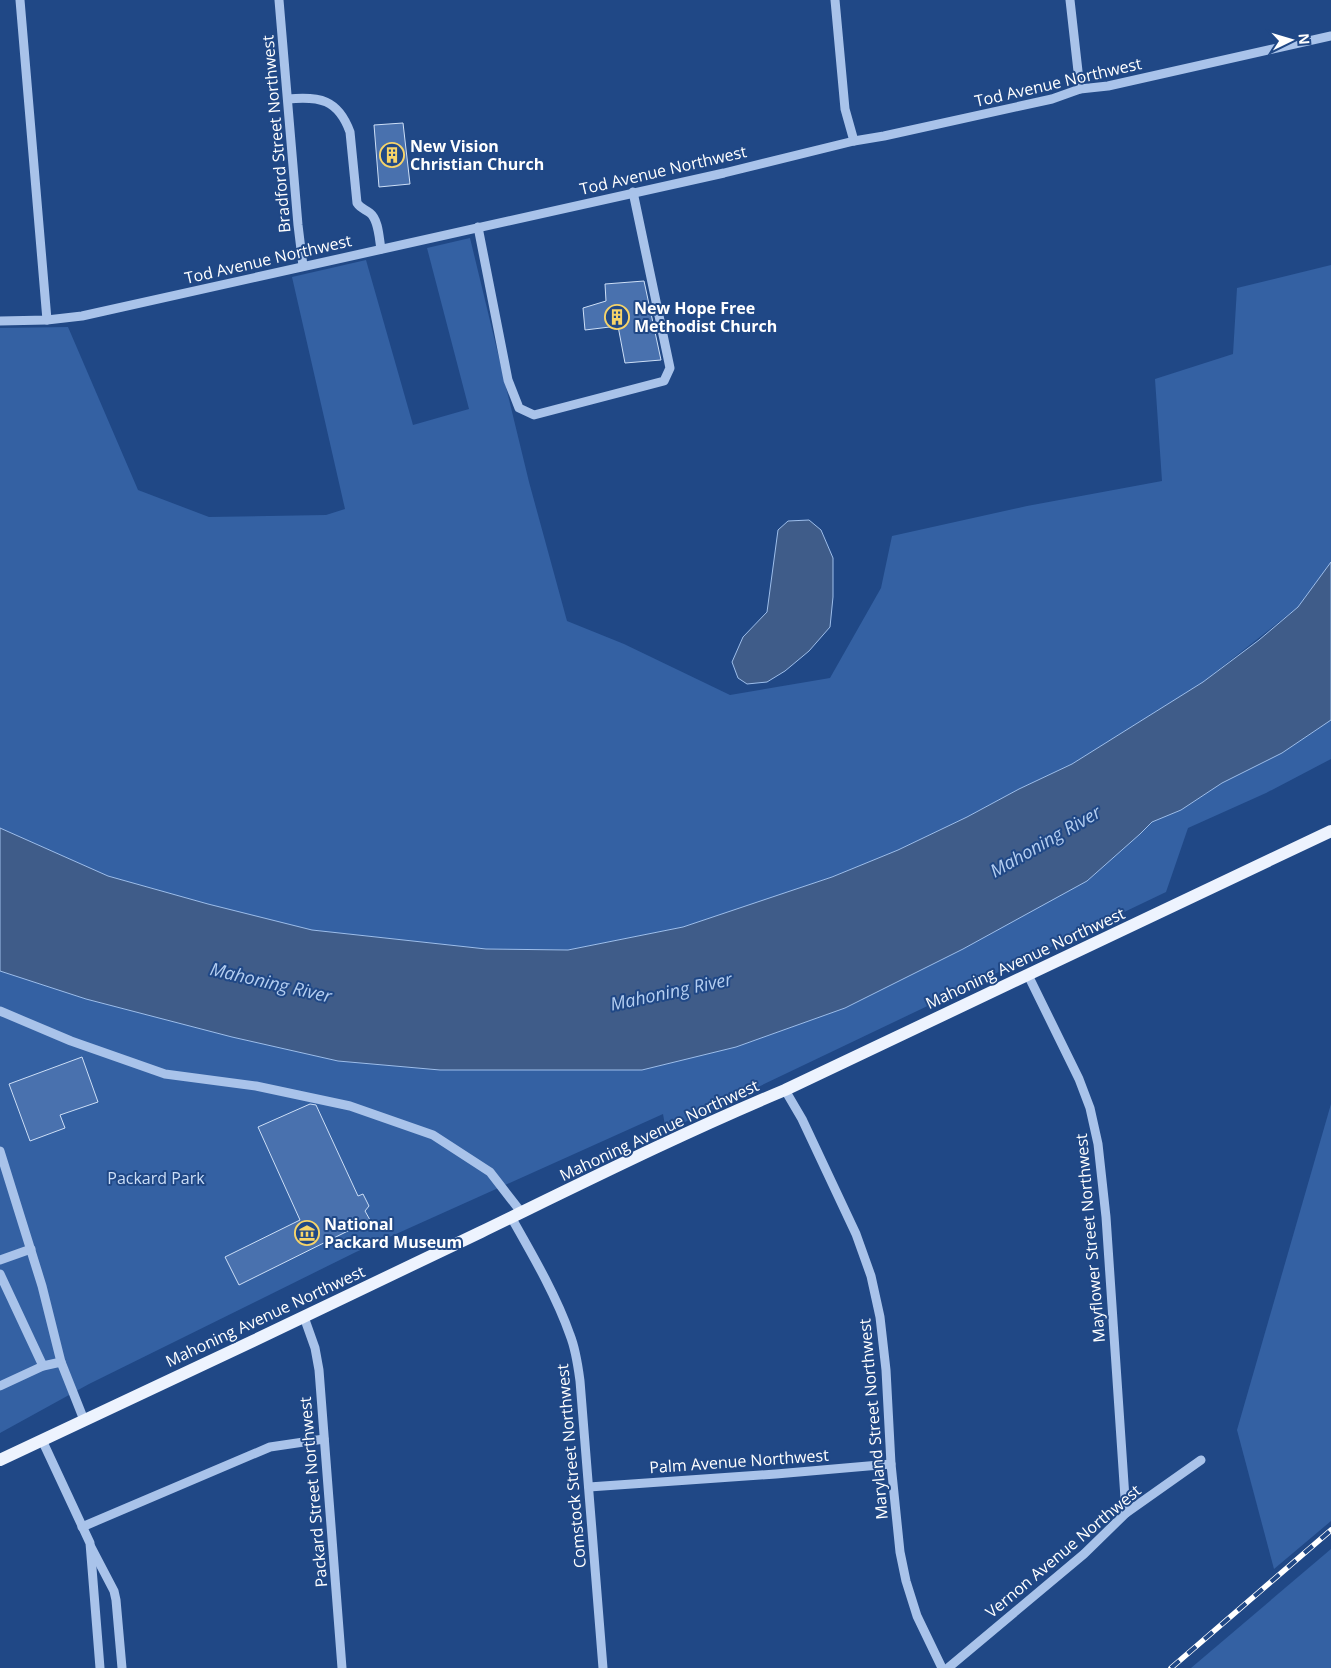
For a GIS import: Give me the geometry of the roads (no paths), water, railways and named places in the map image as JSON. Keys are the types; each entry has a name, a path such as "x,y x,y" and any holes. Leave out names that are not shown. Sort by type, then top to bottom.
{"main road":[{"name":"Mahoning Avenue Northwest","path":"0,1460 304,1317 516,1214 736,1110 785,1090 1331,830"}],"street":[{"path":"20,0 47,320"},
{"name":"Bradford Street Northwest","path":"279,0 303,266"},
{"path":"835,0 845,109 854,141"},
{"path":"1070,0 1080,89"},
{"name":"Tod Avenue Northwest","path":"0,321 47,320 82,316 724,173 854,141 1052,99 1080,89 1108,86 1331,36"},
{"path":"288,99 308,97 325,100 338,109 347,123 350,132 358,203 360,207 372,214 381,249"},
{"path":"478,227 508,380 519,408 534,415 664,381 670,368 633,192"},
{"name":"Mayflower Street Northwest","path":"1028,975 1079,1079 1095,1125 1106,1217 1126,1513"},
{"name":"Comstock Street Northwest","path":"0,1011 71,1041 165,1074 256,1086 350,1106 433,1134 490,1172 516,1214 533,1256 571,1336 580,1381 603,1668"},
{"name":"Maryland Street Northwest","path":"785,1090 802,1119 856,1234 871,1276 880,1317 886,1370 891,1464 900,1552 906,1581 918,1616 942,1668"},
{"path":"0,1151 31,1249 61,1362 84,1420"},
{"path":"0,1260 31,1249"},
{"path":"0,1274 43,1366"},
{"name":"Packard Street Northwest","path":"304,1317 315,1348 319,1370 342,1668"},
{"path":"0,1386 43,1366 61,1362"},
{"path":"42,1440 114,1591 122,1668"},
{"path":"82,1527 270,1447 324,1440"},
{"name":"Vernon Avenue Northwest","path":"948,1668 1084,1554 1126,1513 1201,1460"},
{"name":"Palm Avenue Northwest","path":"589,1488 891,1464"},
{"path":"90,1543 100,1668"}],"water":[{"path":"809,520 821,530 833,558 833,597 830,627 809,651 785,671 767,682 747,684 738,678 732,662 743,637 767,612 778,530 788,521"},
{"name":"Mahoning River","path":"1331,562 1331,720 1282,753 1222,783 1181,810 1152,822 1087,881 963,949 845,1008 736,1047 642,1070 440,1070 338,1061 232,1037 86,999 0,971 0,828 108,876 312,930 486,949 568,950 683,927 832,877 898,850 1072,764 1203,682 1259,640 1298,607"}],"railway":[{"path":"1171,1668 1331,1530"}],"place":[{"name":"New Vision Christian Church","path":"392,155"},
{"name":"New Hope Free Methodist Church","path":"617,317"},
{"name":"National Packard Museum","path":"307,1233"}],"park label":[{"name":"Packard Park","path":"156,1178"}]}
